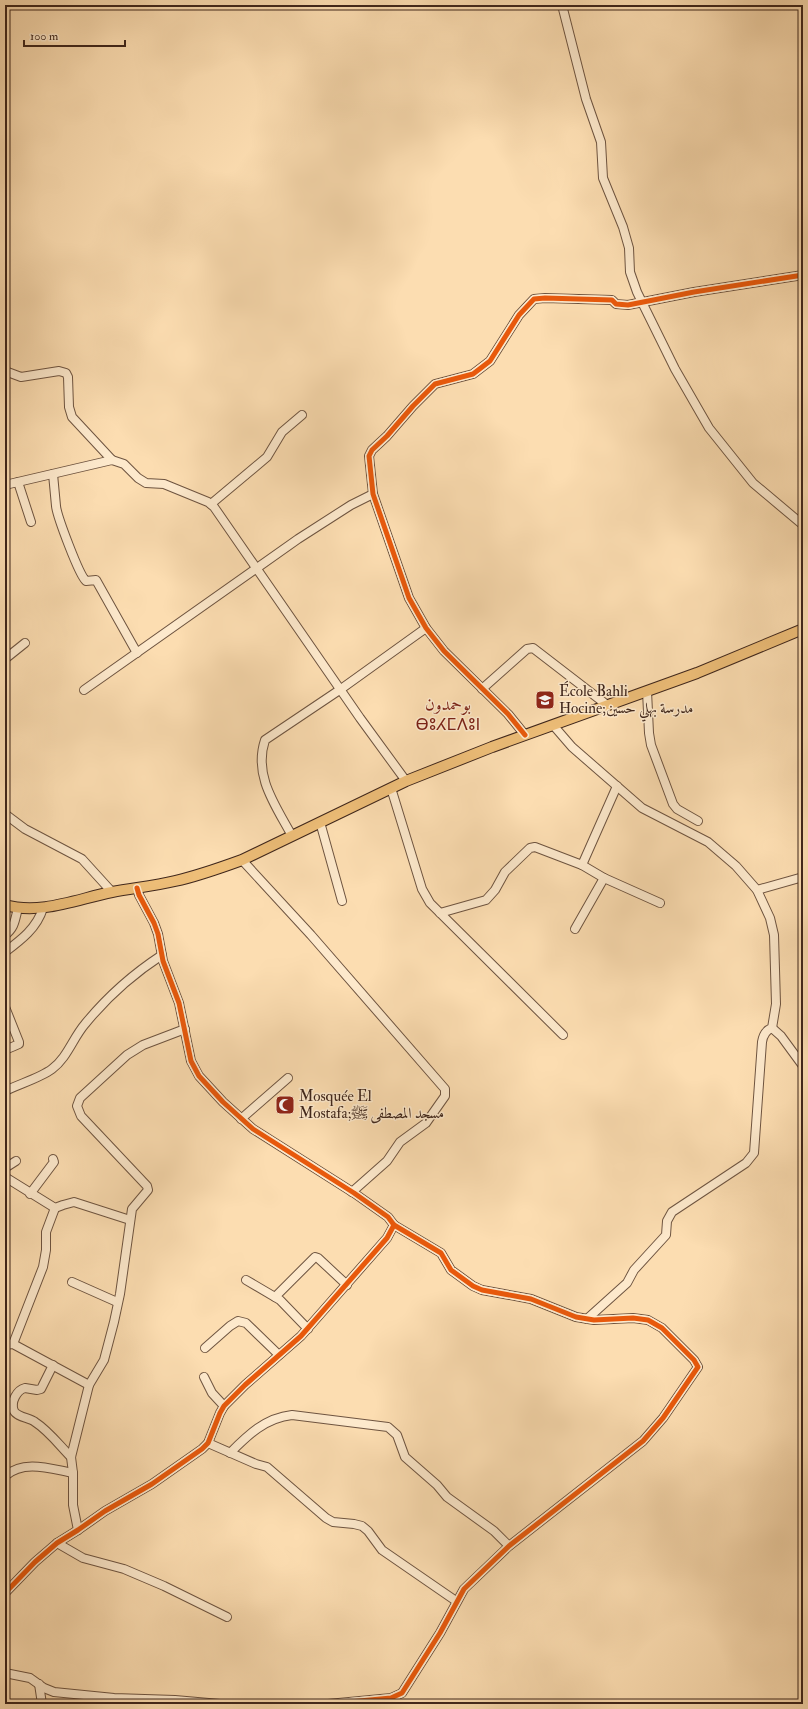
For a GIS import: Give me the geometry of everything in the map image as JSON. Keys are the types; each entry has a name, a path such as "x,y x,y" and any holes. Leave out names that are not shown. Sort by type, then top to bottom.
{"main road":[{"path":"5,905 18,908 43,908 112,892 174,881 242,860 406,781 526,735 697,673 803,629"}],"street":[{"path":"562,5 586,99 601,142 603,178 623,227 629,248 630,272 643,303 675,369 709,428 753,483 803,525"},
{"path":"526,735 508,714 444,651 426,628 409,598 373,494 368,456 435,384 473,374 490,361 519,315 534,299 612,300 621,305 643,303 694,292 803,275"},
{"path":"5,371 21,377 59,372 66,373 68,377 69,407 72,417 112,460 124,464 138,478 146,483 164,484 202,498 211,504 360,718 406,781"},
{"path":"211,504 267,457 282,432 302,415"},
{"path":"5,485 112,460"},
{"path":"53,474 56,507 74,560 86,581 96,580 137,653"},
{"path":"18,482 31,522"},
{"path":"84,690 256,567 350,505 373,494"},
{"path":"292,836 264,781 261,769 262,748 267,738 341,689 426,628"},
{"path":"5,660 25,643"},
{"path":"482,689 527,648 533,648 607,705"},
{"path":"647,691 651,745 673,804 677,809 698,821"},
{"path":"553,725 572,747 642,808 714,846 736,866 757,890 770,918 774,935 776,1004 772,1028 768,1030 763,1037 762,1042 754,1153 746,1163 672,1212 668,1221 666,1235 634,1270 627,1283 587,1319"},
{"path":"582,865 617,786"},
{"path":"391,788 422,889 430,903 563,1035"},
{"path":"5,814 15,824 82,859 112,892"},
{"path":"320,822 342,901"},
{"path":"440,913 486,900 495,890 505,872 533,847 582,865 604,878 660,903"},
{"path":"242,860 311,935 445,1089 445,1096 426,1123 400,1142 387,1161 352,1192"},
{"path":"757,890 803,877"},
{"path":"576,929 604,878"},
{"path":"137,888 139,895 154,923 167,974 179,1003 187,1048 194,1068 204,1082 241,1119 273,1142 352,1192 388,1217 394,1225 441,1253 450,1270 473,1286 482,1290 531,1299 576,1317 587,1319 633,1318 648,1320 655,1323 678,1344 698,1367 663,1418 643,1441 509,1546 464,1589 456,1601 440,1633 402,1694 391,1698 328,1704"},
{"path":"5,935 10,932 14,925 18,908"},
{"path":"5,952 23,938 34,926 40,917 43,908"},
{"path":"5,1091 52,1069 69,1049 83,1026 112,994 140,970 162,955"},
{"path":"5,1007 19,1044 5,1050"},
{"path":"772,1028 781,1036 803,1066"},
{"path":"78,1530 73,1505 74,1473 71,1457 89,1385 104,1360 114,1322 117,1302 120,1294 132,1209 148,1190 147,1186 81,1116 77,1106 80,1098 127,1054 143,1045 184,1029"},
{"path":"241,1119 288,1078"},
{"path":"30,1194 54,1162 53,1159"},
{"path":"5,1168 16,1161"},
{"path":"5,1177 30,1194 55,1208"},
{"path":"89,1385 53,1365 9,1344 43,1267 46,1250 46,1232 55,1208 62,1204 74,1202 130,1220"},
{"path":"5,1593 35,1562 57,1543 105,1511 167,1474 208,1443 224,1406 245,1385 308,1329 387,1238 394,1225"},
{"path":"275,1297 315,1257 318,1258 347,1285"},
{"path":"246,1280 275,1297 308,1329"},
{"path":"72,1282 117,1302"},
{"path":"205,1348 238,1321 246,1323 279,1355"},
{"path":"53,1365 41,1389 25,1388 18,1392 13,1404 18,1414 38,1424 71,1457"},
{"path":"204,1377 212,1393 224,1406"},
{"path":"230,1453 250,1433 280,1416 292,1415 388,1427 397,1435 405,1457 437,1485 447,1497 494,1530 509,1546"},
{"path":"208,1443 256,1464 267,1467 333,1522 362,1526 368,1531 382,1550 456,1601"},
{"path":"5,1476 11,1470 28,1466 74,1473"},
{"path":"57,1543 83,1558 124,1569 164,1586 227,1617"},
{"path":"5,1673 30,1678 49,1691 114,1698 175,1700 220,1704"},
{"path":"39,1684 42,1704"}],"cycle path":[{"path":"525,735 508,714 444,651 426,628 409,598 373,494 369,456 372,450 435,384 473,374 490,361 519,315 534,299 612,300 616,304 628,305 694,292 803,275"},
{"path":"5,1593 35,1562 57,1543 105,1511 152,1484 202,1449 208,1443 224,1406 245,1385 301,1336 387,1238 394,1225 388,1217 354,1193 253,1129 223,1102 199,1076 191,1061 179,1003 163,961 158,934 137,888"},
{"path":"328,1704 391,1698 402,1693 440,1633 464,1589 509,1546 643,1441 663,1418 698,1367 694,1360 662,1328 648,1320 633,1318 594,1320 576,1317 531,1299 482,1290 473,1286 451,1270 441,1253 394,1225"}],"place":[{"name":"École Bahli Hocine;مدرسة بهلي حسين","path":"545,700"},
{"name":"Mosquée El Mostafa;مسجد المصطفى ﷺ","path":"285,1105"}],"district":[{"name":"بوحمدون ⴱⵓⵃⵎⴷⵓⵏ","path":"448,714"}]}
